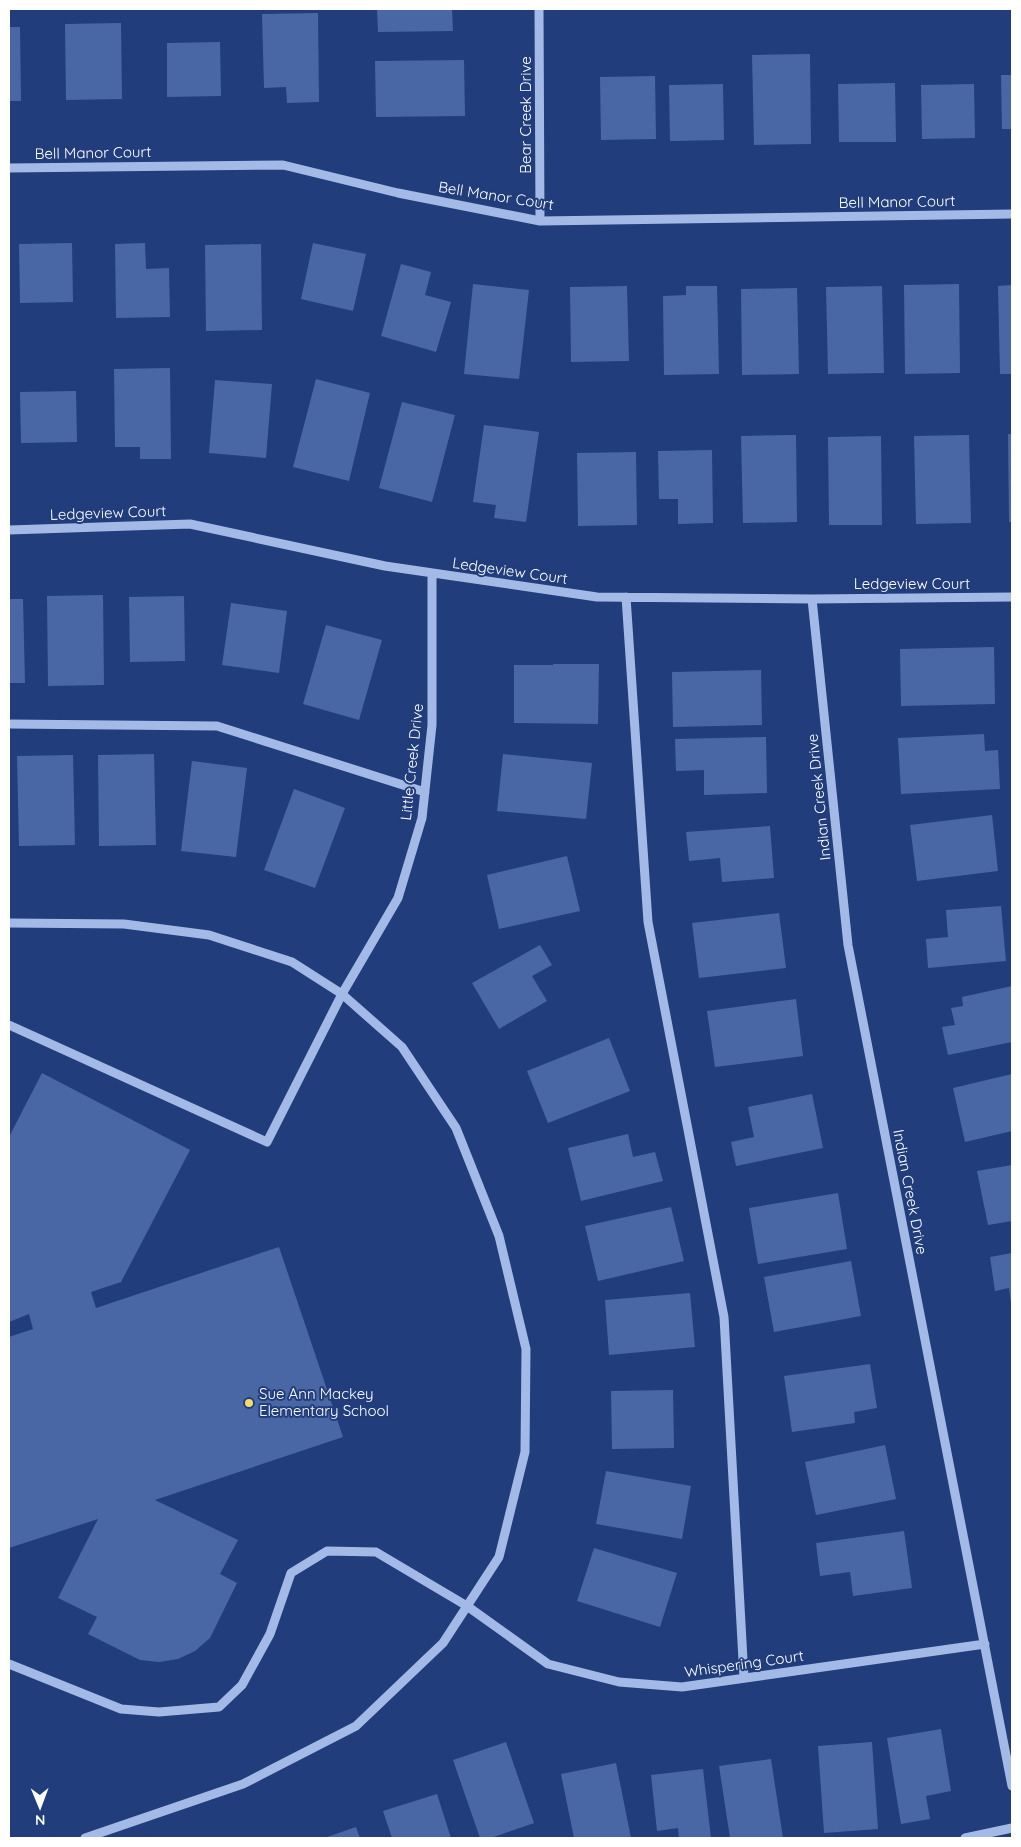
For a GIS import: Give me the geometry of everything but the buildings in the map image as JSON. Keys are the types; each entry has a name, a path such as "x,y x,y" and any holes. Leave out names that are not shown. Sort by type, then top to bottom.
{"street":[{"name":"Bear Creek Drive","path":"539,9 540,221"},
{"name":"Bell Manor Court","path":"9,168 284,165 398,193 540,221 1012,214"},
{"name":"Ledgeview Court","path":"9,530 190,524 385,566 597,598 812,599 1012,597"},
{"name":"Little Creek Drive","path":"9,1025 267,1142 342,994 398,898 422,818 432,725 432,574"},
{"path":"626,598 648,922 724,1317 744,1678"},
{"name":"Indian Creek Drive","path":"812,599 848,945 1012,1786"},
{"path":"9,724 217,726 425,792"},
{"path":"9,923 124,924 209,935 292,962 342,994 402,1047 456,1128 499,1236 526,1349 525,1452 498,1557 443,1644 356,1726 243,1784 85,1838"},
{"name":"Whispering Court","path":"9,1664 121,1709 159,1712 219,1707 242,1685 270,1634 291,1573 327,1551 376,1552 467,1606 548,1664 619,1682 682,1687 985,1644"},
{"path":"965,1838 1012,1828"}],"place":[{"name":"Sue Ann Mackey Elementary School","path":"249,1403"}]}
